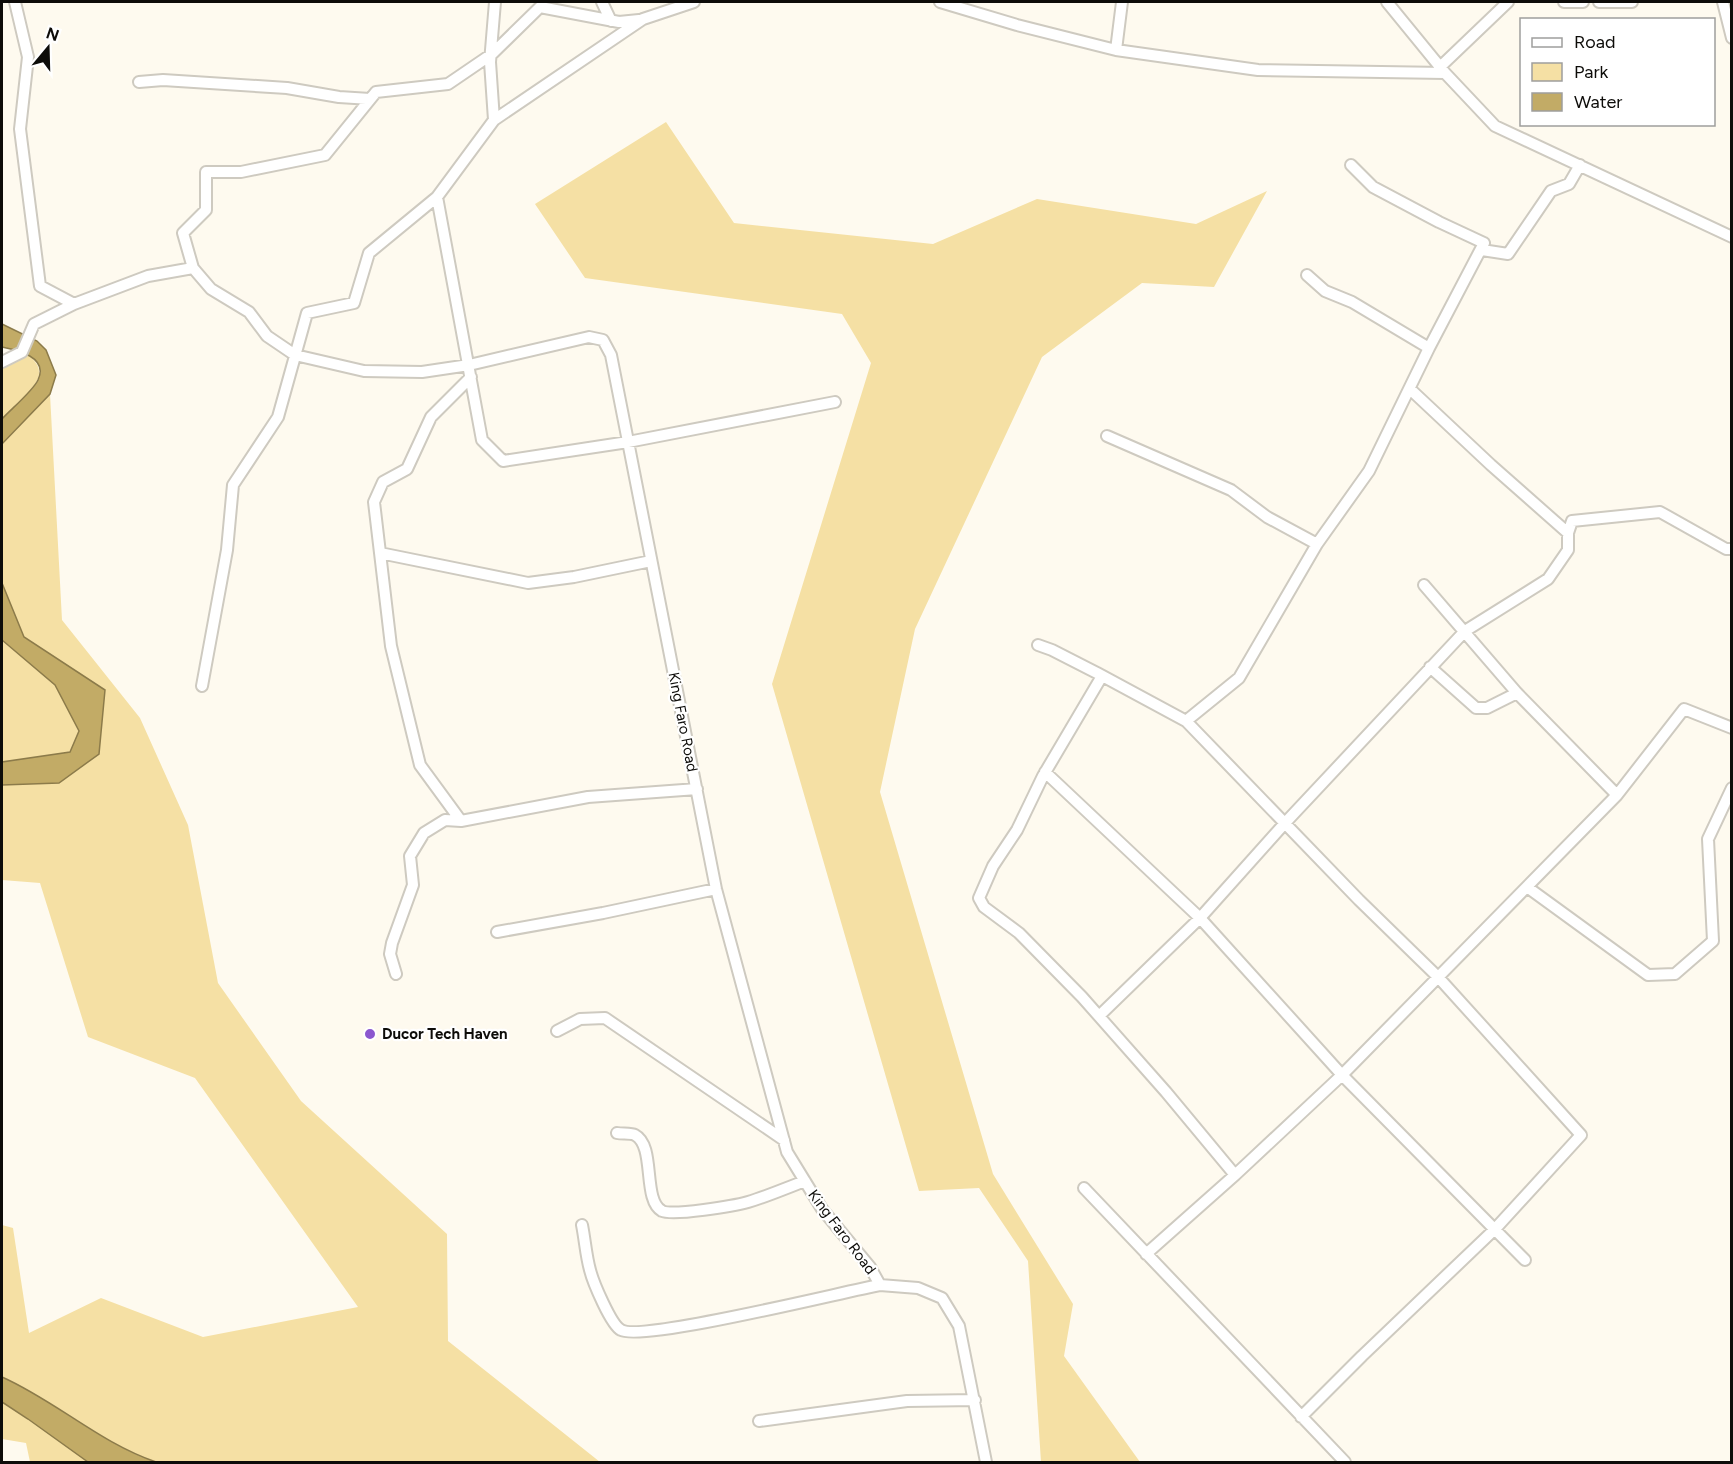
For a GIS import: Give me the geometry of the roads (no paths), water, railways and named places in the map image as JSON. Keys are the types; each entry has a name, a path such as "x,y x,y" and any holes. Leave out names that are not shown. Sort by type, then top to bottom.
{"street":[{"path":"15,2 28,57 20,129 40,286 74,304"},
{"path":"494,120 490,62 495,2"},
{"path":"602,2 611,21"},
{"path":"2,362 22,352 34,324 74,304 148,276 193,268 183,233 206,210 206,172 241,172 325,155 376,92 448,84 492,54 540,7 620,22 643,19 694,2"},
{"path":"940,2 1017,26 1116,50 1258,70 1443,70 1508,2"},
{"path":"1116,50 1122,2"},
{"path":"1388,2 1443,70 1495,126 1731,237"},
{"path":"1564,2 1583,2"},
{"path":"1599,2 1632,2"},
{"path":"1723,2 1731,38"},
{"path":"202,686 227,550 233,485 278,417 307,313 354,303 369,253 437,197 494,120 643,19"},
{"path":"139,82 163,80 287,88 339,97 370,99"},
{"path":"1186,720 1239,678 1317,544 1369,471 1429,348 1485,243 1372,187 1351,165"},
{"path":"1482,250 1508,255 1551,191 1569,184 1580,165"},
{"path":"437,197 483,440 503,461 628,442 835,402"},
{"name":"King Faro Road","path":"193,268 211,289 249,312 267,336 295,355 364,371 422,372 469,365 589,337 603,340 611,355 716,889 787,1152 822,1209 870,1267 880,1285 918,1288 942,1298 959,1326 986,1462"},
{"path":"1307,275 1325,291 1352,302 1429,348"},
{"path":"461,821 420,765 391,646 374,502 383,482 407,469 431,417 471,377"},
{"path":"1410,389 1568,533"},
{"path":"1107,436 1231,489 1268,517 1317,544"},
{"path":"1099,1016 1200,918 1285,823 1465,631 1548,579 1568,550 1568,533 1572,521 1660,512 1726,549 1731,549"},
{"path":"380,553 528,583 574,577 651,561"},
{"path":"1424,585 1517,693 1617,795"},
{"path":"1038,645 1102,675 1186,720 1438,977 1581,1134 1495,1229 1301,1417"},
{"path":"1430,667 1476,708 1488,708 1517,693"},
{"path":"1102,675 1045,772 1017,830 993,866 979,898 984,907 1019,933 1099,1016 1235,1175"},
{"path":"1146,1254 1342,1075 1617,795 1684,709 1731,728"},
{"path":"1045,772 1200,918 1342,1075 1526,1260"},
{"path":"1527,887 1648,975 1675,974 1713,941 1708,839 1731,788"},
{"path":"396,974 390,954 413,885 410,856 424,833 445,820 461,821 588,797 697,789"},
{"path":"497,932 716,889"},
{"path":"557,1031 580,1019 605,1018 784,1140"},
{"path":"617,1133 635,1135 645,1144 649,1179 655,1204 661,1210 674,1214 747,1202 805,1181"},
{"path":"1084,1188 1345,1462"},
{"path":"582,1225 590,1271 610,1317 618,1329 629,1333 693,1325 880,1285"},
{"path":"759,1421 907,1401 975,1400"}],"water":[{"path":"2,324 37,341 46,350 56,375 50,394 2,444 2,419 31,389 38,380 40,372 39,366 30,356 2,347"},
{"path":"2,583 24,637 105,690 99,754 59,783 2,785 2,762 70,752 79,731 55,685 2,640"},
{"path":"2,1377 116,1444 156,1462 88,1462 2,1402"}],"place":[{"name":"Ducor Tech Haven","path":"370,1034"}]}
